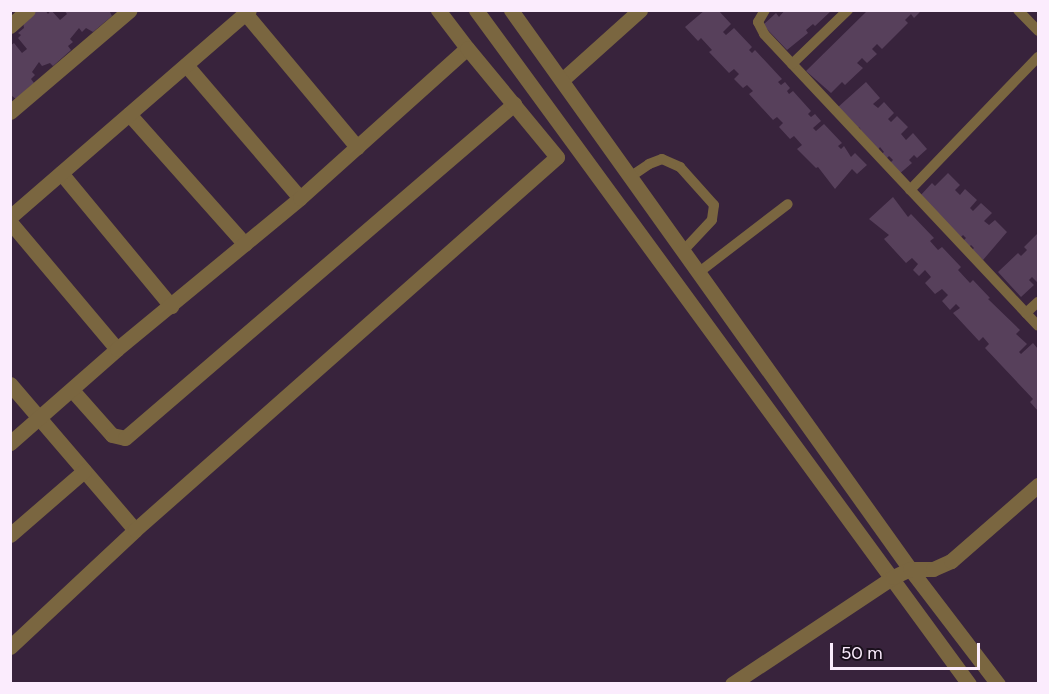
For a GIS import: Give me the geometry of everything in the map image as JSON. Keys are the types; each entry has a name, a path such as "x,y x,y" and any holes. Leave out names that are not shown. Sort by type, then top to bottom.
{"street":[{"path":"10,26 28,10"},
{"path":"10,112 129,10"},
{"path":"10,647 135,530 557,157 438,10"},
{"path":"476,10 650,251 893,577 969,684"},
{"path":"511,10 910,569 998,684"},
{"path":"562,80 640,10"},
{"path":"117,348 10,220 247,12 357,147"},
{"path":"10,443 117,348 300,198 467,48"},
{"path":"186,64 300,198"},
{"path":"72,390 112,435 125,438 514,104"},
{"path":"129,114 245,244"},
{"path":"61,173 171,306"},
{"path":"10,384 135,530"},
{"path":"10,535 84,471"},
{"path":"732,684 893,577 910,569 933,569 951,561 1038,485"}],"lane":[{"path":"765,10 759,18 759,27 1038,326"},
{"path":"792,64 848,10"},
{"path":"1018,10 1038,31"},
{"path":"910,190 1038,57"},
{"path":"630,177 649,164 662,159 680,167 714,205 712,220 683,251"},
{"path":"698,273 788,204"},
{"path":"1026,313 1038,302"}],"building":[{"path":"36,10 45,10 48,14 51,10 60,20 67,14 64,10 109,10 112,16 93,32 86,28 82,32 79,28 70,39 73,42 68,46 71,50 53,66 50,63 42,66 39,62 32,72 35,75 31,79 34,83 16,99 12,96 10,98 10,46 14,43 22,53 27,49 18,38 21,35 18,33 24,28 23,22"},
{"path":"705,10 718,10 731,24 723,32 726,35 734,28 752,47 749,50 752,53 755,50 782,79 778,82 781,85 785,82 790,88 787,91 789,94 793,91 811,111 808,114 811,117 815,114 821,121 813,128 816,131 824,124 842,143 838,146 841,149 844,146 851,157 855,153 867,165 857,174 852,169 835,189 818,167 816,168 797,149 802,145 794,136 790,139 779,127 783,123 777,117 773,120 749,94 753,91 747,85 743,88 734,79 739,74 734,69 729,73 709,52 712,50 701,38 698,41 685,27"},
{"path":"785,10 829,10 830,12 815,26 813,24 806,30 808,33 787,50 763,25 776,13 779,17"},
{"path":"868,10 922,10 914,18 911,14 905,20 908,23 882,49 877,44 872,49 877,54 867,63 862,58 857,63 863,68 845,85 842,82 831,93 806,71"},
{"path":"866,82 880,98 873,104 878,108 884,102 894,113 888,119 891,122 897,116 908,127 901,134 906,140 913,133 927,149 917,158 914,155 909,160 912,163 898,175 889,164 893,160 889,156 885,160 880,155 884,152 880,147 877,151 860,132 859,127 857,129 837,108"},
{"path":"948,173 960,185 955,190 960,195 965,189 977,200 970,208 973,211 981,203 992,213 984,221 989,225 995,220 1007,232 983,260 972,250 974,248 971,245 969,247 963,241 966,238 963,235 961,237 919,197 932,183 935,186"},
{"path":"893,197 908,217 911,214 934,238 930,241 938,250 942,247 961,267 958,270 970,283 973,280 990,298 988,299 1020,330 1016,334 1027,344 1019,352 1021,354 1033,343 1038,349 1038,411 1030,402 1033,399 985,348 989,344 983,337 979,341 953,313 960,308 956,304 950,310 942,301 948,295 942,289 935,294 925,283 931,277 925,270 919,276 913,270 918,264 912,258 906,263 884,239 889,235 869,219"},
{"path":"1038,233 1038,280 1037,282 1032,277 1029,280 1034,285 1021,297 998,272 1018,253 1021,256 1027,250 1024,247"}]}
